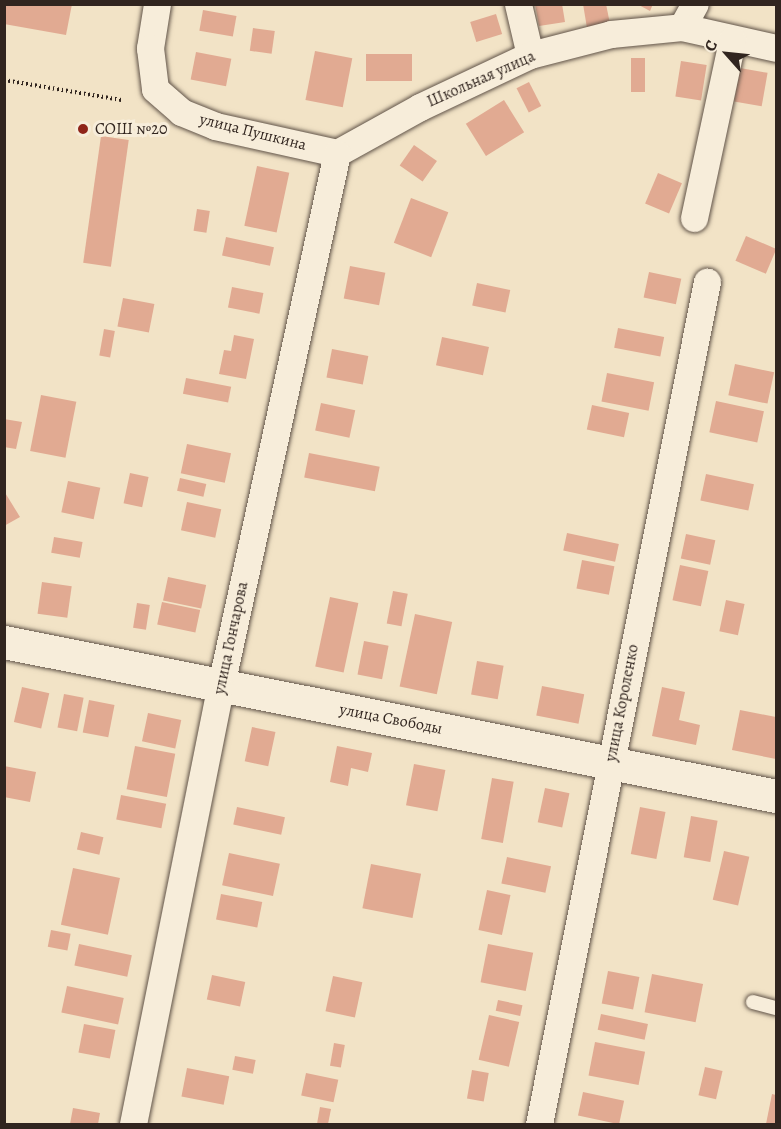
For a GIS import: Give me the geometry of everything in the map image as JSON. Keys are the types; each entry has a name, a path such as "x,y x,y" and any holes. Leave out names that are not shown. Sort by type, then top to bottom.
{"street":[{"name":"улица Пушкина","path":"157,4 150,48 155,88 181,112 215,126 337,153"},
{"path":"518,4 530,55"},
{"name":"Школьная улица","path":"337,153 420,107 530,55 611,34 688,16 732,40 777,48"},
{"path":"694,218 732,40"},
{"name":"улица Гончарова","path":"133,1125 221,685 337,153"},
{"name":"улица Короленко","path":"539,1125 707,282"},
{"name":"улица Свободы","path":"4,642 777,796"}],"lane":[{"path":"753,1002 777,1008"}],"path":[{"path":"4,81 121,100"}],"building":[{"path":"4,4 72,4 66,35 4,24"},
{"path":"535,4 562,4 565,22 539,26"},
{"path":"583,4 606,4 610,24 587,28"},
{"path":"637,4 653,4 650,11"},
{"path":"203,10 236,16 233,37 199,31"},
{"path":"496,14 502,34 476,42 470,22"},
{"path":"253,28 275,31 272,54 250,51"},
{"path":"315,51 352,58 343,107 305,100"},
{"path":"196,52 231,59 226,86 191,79"},
{"path":"366,54 412,54 412,81 366,81"},
{"path":"631,58 645,58 645,92 631,92"},
{"path":"681,61 707,65 701,101 675,97"},
{"path":"740,68 768,73 762,106 734,101"},
{"path":"529,82 541,106 529,112 517,88"},
{"path":"504,100 524,132 486,156 466,124"},
{"path":"101,136 129,140 111,267 83,263"},
{"path":"414,145 437,161 423,182 400,165"},
{"path":"257,166 289,173 277,233 244,226"},
{"path":"658,173 682,183 669,214 645,203"},
{"path":"411,198 448,212 431,257 394,243"},
{"path":"197,209 210,211 206,233 194,231"},
{"path":"746,236 776,249 766,274 735,261"},
{"path":"226,237 274,247 270,266 222,256"},
{"path":"350,266 385,273 379,305 344,298"},
{"path":"649,272 681,279 676,304 644,297"},
{"path":"477,283 510,290 505,313 472,305"},
{"path":"232,287 263,293 259,314 228,308"},
{"path":"123,298 154,304 149,333 117,326"},
{"path":"618,328 664,337 660,357 614,348"},
{"path":"104,329 115,331 110,357 99,356"},
{"path":"234,335 254,339 246,379 219,374 224,350 231,351"},
{"path":"442,337 489,347 483,375 436,365"},
{"path":"332,349 368,356 363,385 326,377"},
{"path":"735,364 774,372 767,404 728,395"},
{"path":"607,373 654,382 649,411 601,401"},
{"path":"186,378 231,387 228,402 183,394"},
{"path":"41,395 76,402 65,458 30,451"},
{"path":"716,401 764,411 757,442 709,432"},
{"path":"321,403 355,410 349,438 315,430"},
{"path":"592,405 629,413 624,437 587,429"},
{"path":"4,419 22,422 16,449 4,447"},
{"path":"187,444 231,453 225,483 181,473"},
{"path":"309,453 380,467 375,491 304,478"},
{"path":"130,473 149,477 142,507 124,503"},
{"path":"706,474 754,484 748,511 700,500"},
{"path":"180,478 206,484 203,497 177,491"},
{"path":"68,481 100,488 94,519 61,512"},
{"path":"4,491 20,517 4,526"},
{"path":"187,502 221,509 215,538 181,530"},
{"path":"567,533 619,544 615,562 563,551"},
{"path":"686,534 715,540 710,565 681,558"},
{"path":"54,537 83,542 80,558 51,553"},
{"path":"582,560 614,566 609,595 576,588"},
{"path":"680,565 708,571 701,606 673,600"},
{"path":"168,577 206,585 201,609 163,600"},
{"path":"42,582 72,586 67,618 38,614"},
{"path":"393,591 408,594 401,626 387,623"},
{"path":"330,597 358,603 344,672 315,666"},
{"path":"726,600 745,604 738,635 719,631"},
{"path":"162,602 200,610 195,633 157,624"},
{"path":"137,603 150,605 146,630 133,628"},
{"path":"415,614 452,622 437,694 400,686"},
{"path":"364,641 389,646 382,679 358,674"},
{"path":"477,661 504,666 498,699 471,694"},
{"path":"542,686 584,694 578,724 536,715"},
{"path":"22,687 49,693 41,728 14,722"},
{"path":"662,687 685,692 679,720 700,725 696,745 652,736"},
{"path":"64,694 84,698 77,731 58,727"},
{"path":"89,700 115,705 108,737 83,732"},
{"path":"740,710 776,717 776,759 732,750"},
{"path":"148,713 181,720 175,748 142,741"},
{"path":"252,727 275,732 268,766 245,761"},
{"path":"135,746 175,754 167,797 127,789"},
{"path":"337,746 372,753 368,772 351,768 348,786 330,782"},
{"path":"414,764 445,770 437,811 406,805"},
{"path":"4,766 36,772 30,802 4,797"},
{"path":"492,778 514,782 503,843 481,839"},
{"path":"545,788 569,793 562,827 538,822"},
{"path":"121,795 166,804 161,828 116,820"},
{"path":"237,807 285,817 281,835 233,825"},
{"path":"640,807 666,812 656,859 631,854"},
{"path":"691,816 718,821 710,862 684,857"},
{"path":"81,832 103,837 99,855 77,850"},
{"path":"724,851 749,857 738,906 713,900"},
{"path":"229,853 280,864 273,896 222,885"},
{"path":"507,857 551,866 545,893 501,883"},
{"path":"371,864 421,874 412,918 362,908"},
{"path":"73,868 120,878 108,935 61,925"},
{"path":"487,890 510,895 502,935 478,930"},
{"path":"221,894 262,902 257,928 216,920"},
{"path":"51,930 71,934 67,951 48,947"},
{"path":"79,944 132,955 127,977 74,966"},
{"path":"488,944 533,953 526,991 481,982"},
{"path":"608,971 639,977 633,1009 602,1003"},
{"path":"652,974 703,984 696,1022 645,1012"},
{"path":"212,975 245,982 240,1007 207,999"},
{"path":"333,976 362,982 355,1017 326,1011"},
{"path":"67,986 124,998 118,1024 61,1012"},
{"path":"498,1000 522,1005 520,1016 496,1011"},
{"path":"601,1014 648,1024 645,1040 598,1030"},
{"path":"489,1015 519,1022 509,1067 479,1060"},
{"path":"84,1024 115,1030 110,1059 78,1052"},
{"path":"595,1042 645,1052 639,1085 589,1075"},
{"path":"334,1043 345,1045 341,1068 330,1066"},
{"path":"235,1056 256,1060 253,1074 232,1070"},
{"path":"705,1067 723,1071 716,1099 698,1095"},
{"path":"187,1068 229,1076 224,1105 181,1096"},
{"path":"472,1070 489,1073 484,1102 467,1099"},
{"path":"306,1073 338,1080 333,1102 301,1095"},
{"path":"583,1092 624,1101 619,1124 578,1115"},
{"path":"772,1094 776,1095 776,1124 766,1124"},
{"path":"320,1107 331,1109 328,1124 317,1124"},
{"path":"73,1108 100,1113 98,1124 70,1124"}],"place":[{"name":"СОШ №20","path":"83,129"}]}
